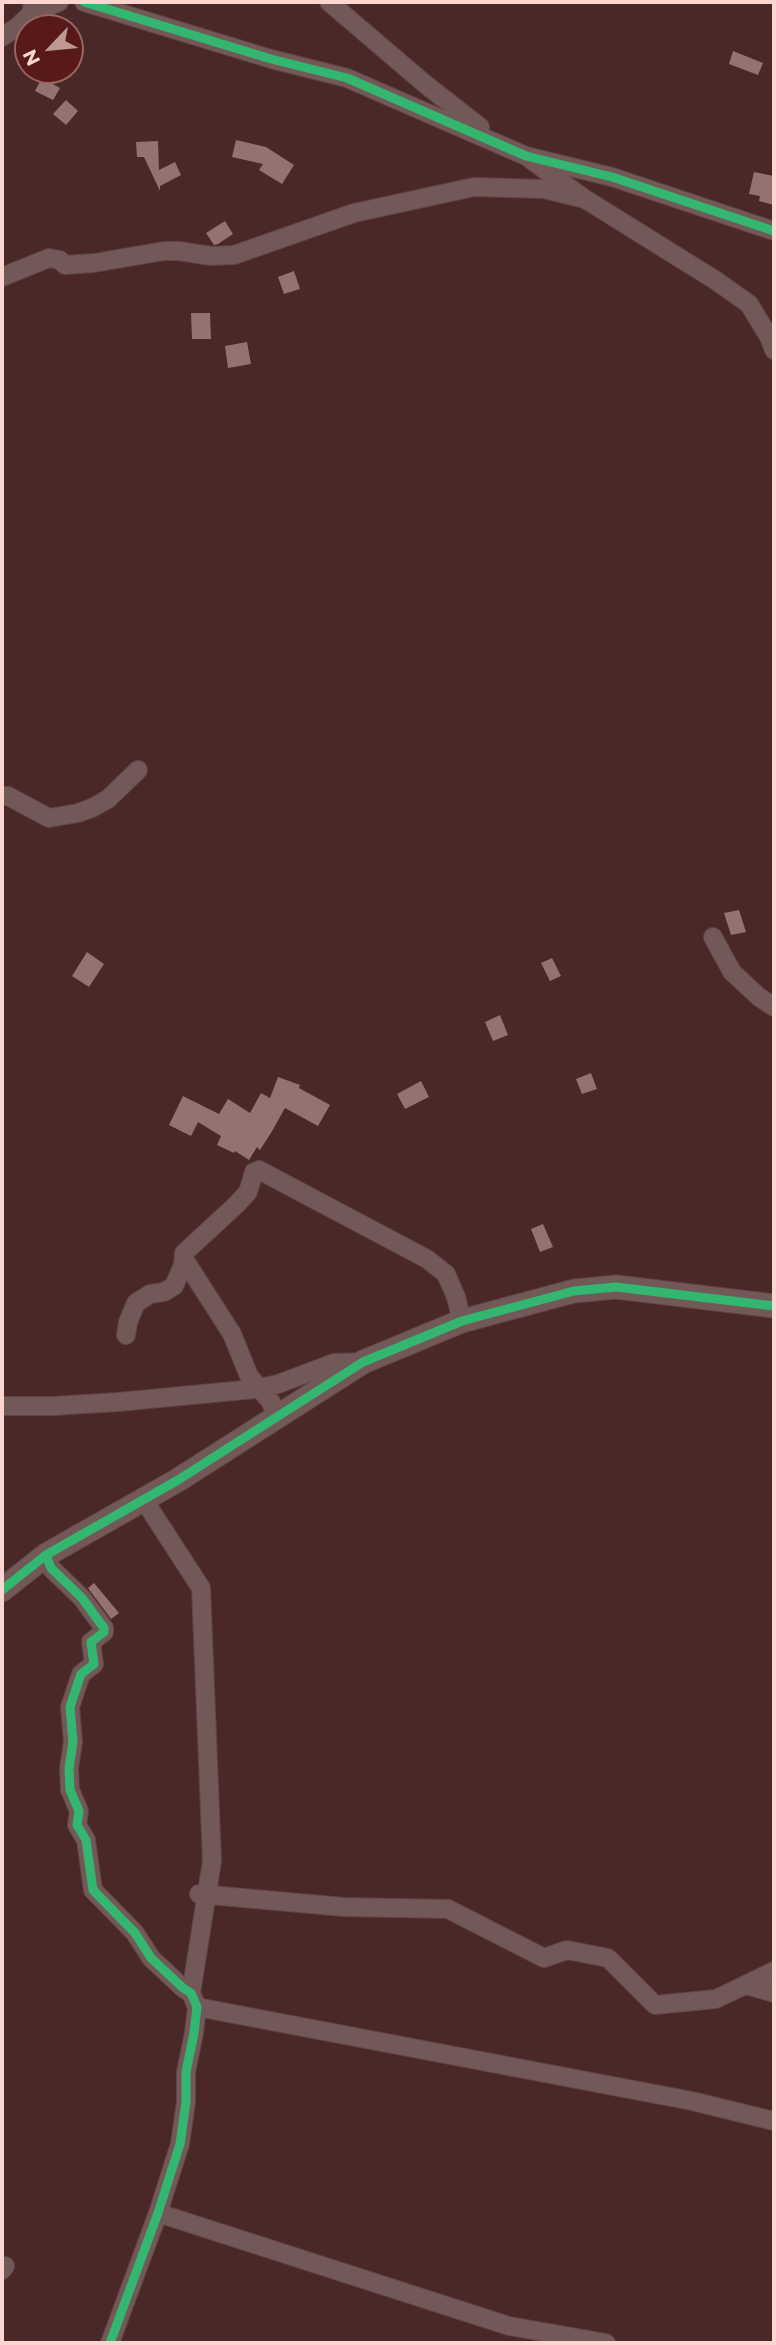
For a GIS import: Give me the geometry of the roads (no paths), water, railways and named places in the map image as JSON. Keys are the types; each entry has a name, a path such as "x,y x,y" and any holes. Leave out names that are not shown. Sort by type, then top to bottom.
{"street":[{"path":"2,37 17,27 32,8 59,2"},
{"path":"84,2 271,59 347,78 526,156 612,177 774,231"},
{"path":"329,2 471,122 749,304 774,350"},
{"path":"2,276 50,258 60,260 65,265 164,251 211,256 234,255 354,213 474,187 544,189 585,199"},
{"path":"2,796 8,796 49,818 68,815 92,808 108,799 138,770"},
{"path":"713,937 732,972 774,1007"},
{"path":"126,1335 136,1303 150,1294 164,1292 174,1286 184,1253 242,1199 248,1192 254,1172 259,1170 427,1259 446,1274 462,1321"},
{"path":"184,1259 232,1334 249,1376 271,1402 276,1418"},
{"path":"2,1590 46,1555 144,1500 363,1362 462,1321 574,1291 616,1287 774,1306"},
{"path":"2,1406 105,1403 261,1388 334,1363 363,1362"},
{"path":"110,2343 158,2213 180,2144 186,2102 186,2072 194,2033 194,2000 203,1894 212,1861 201,1588 144,1500"},
{"path":"46,1555 51,1568 82,1598 104,1628 104,1632 91,1642 94,1664 80,1674 70,1707 73,1742 69,1768 70,1790 79,1811 76,1825 86,1840 93,1890 135,1933 151,1958 194,2000 692,2101 774,2121"},
{"path":"203,1894 344,1907 448,1909 544,1958 567,1950 608,1958 654,2005 716,1999 774,1971"},
{"path":"746,1985 774,1993"},
{"path":"158,2213 509,2326 606,2343"}]}
